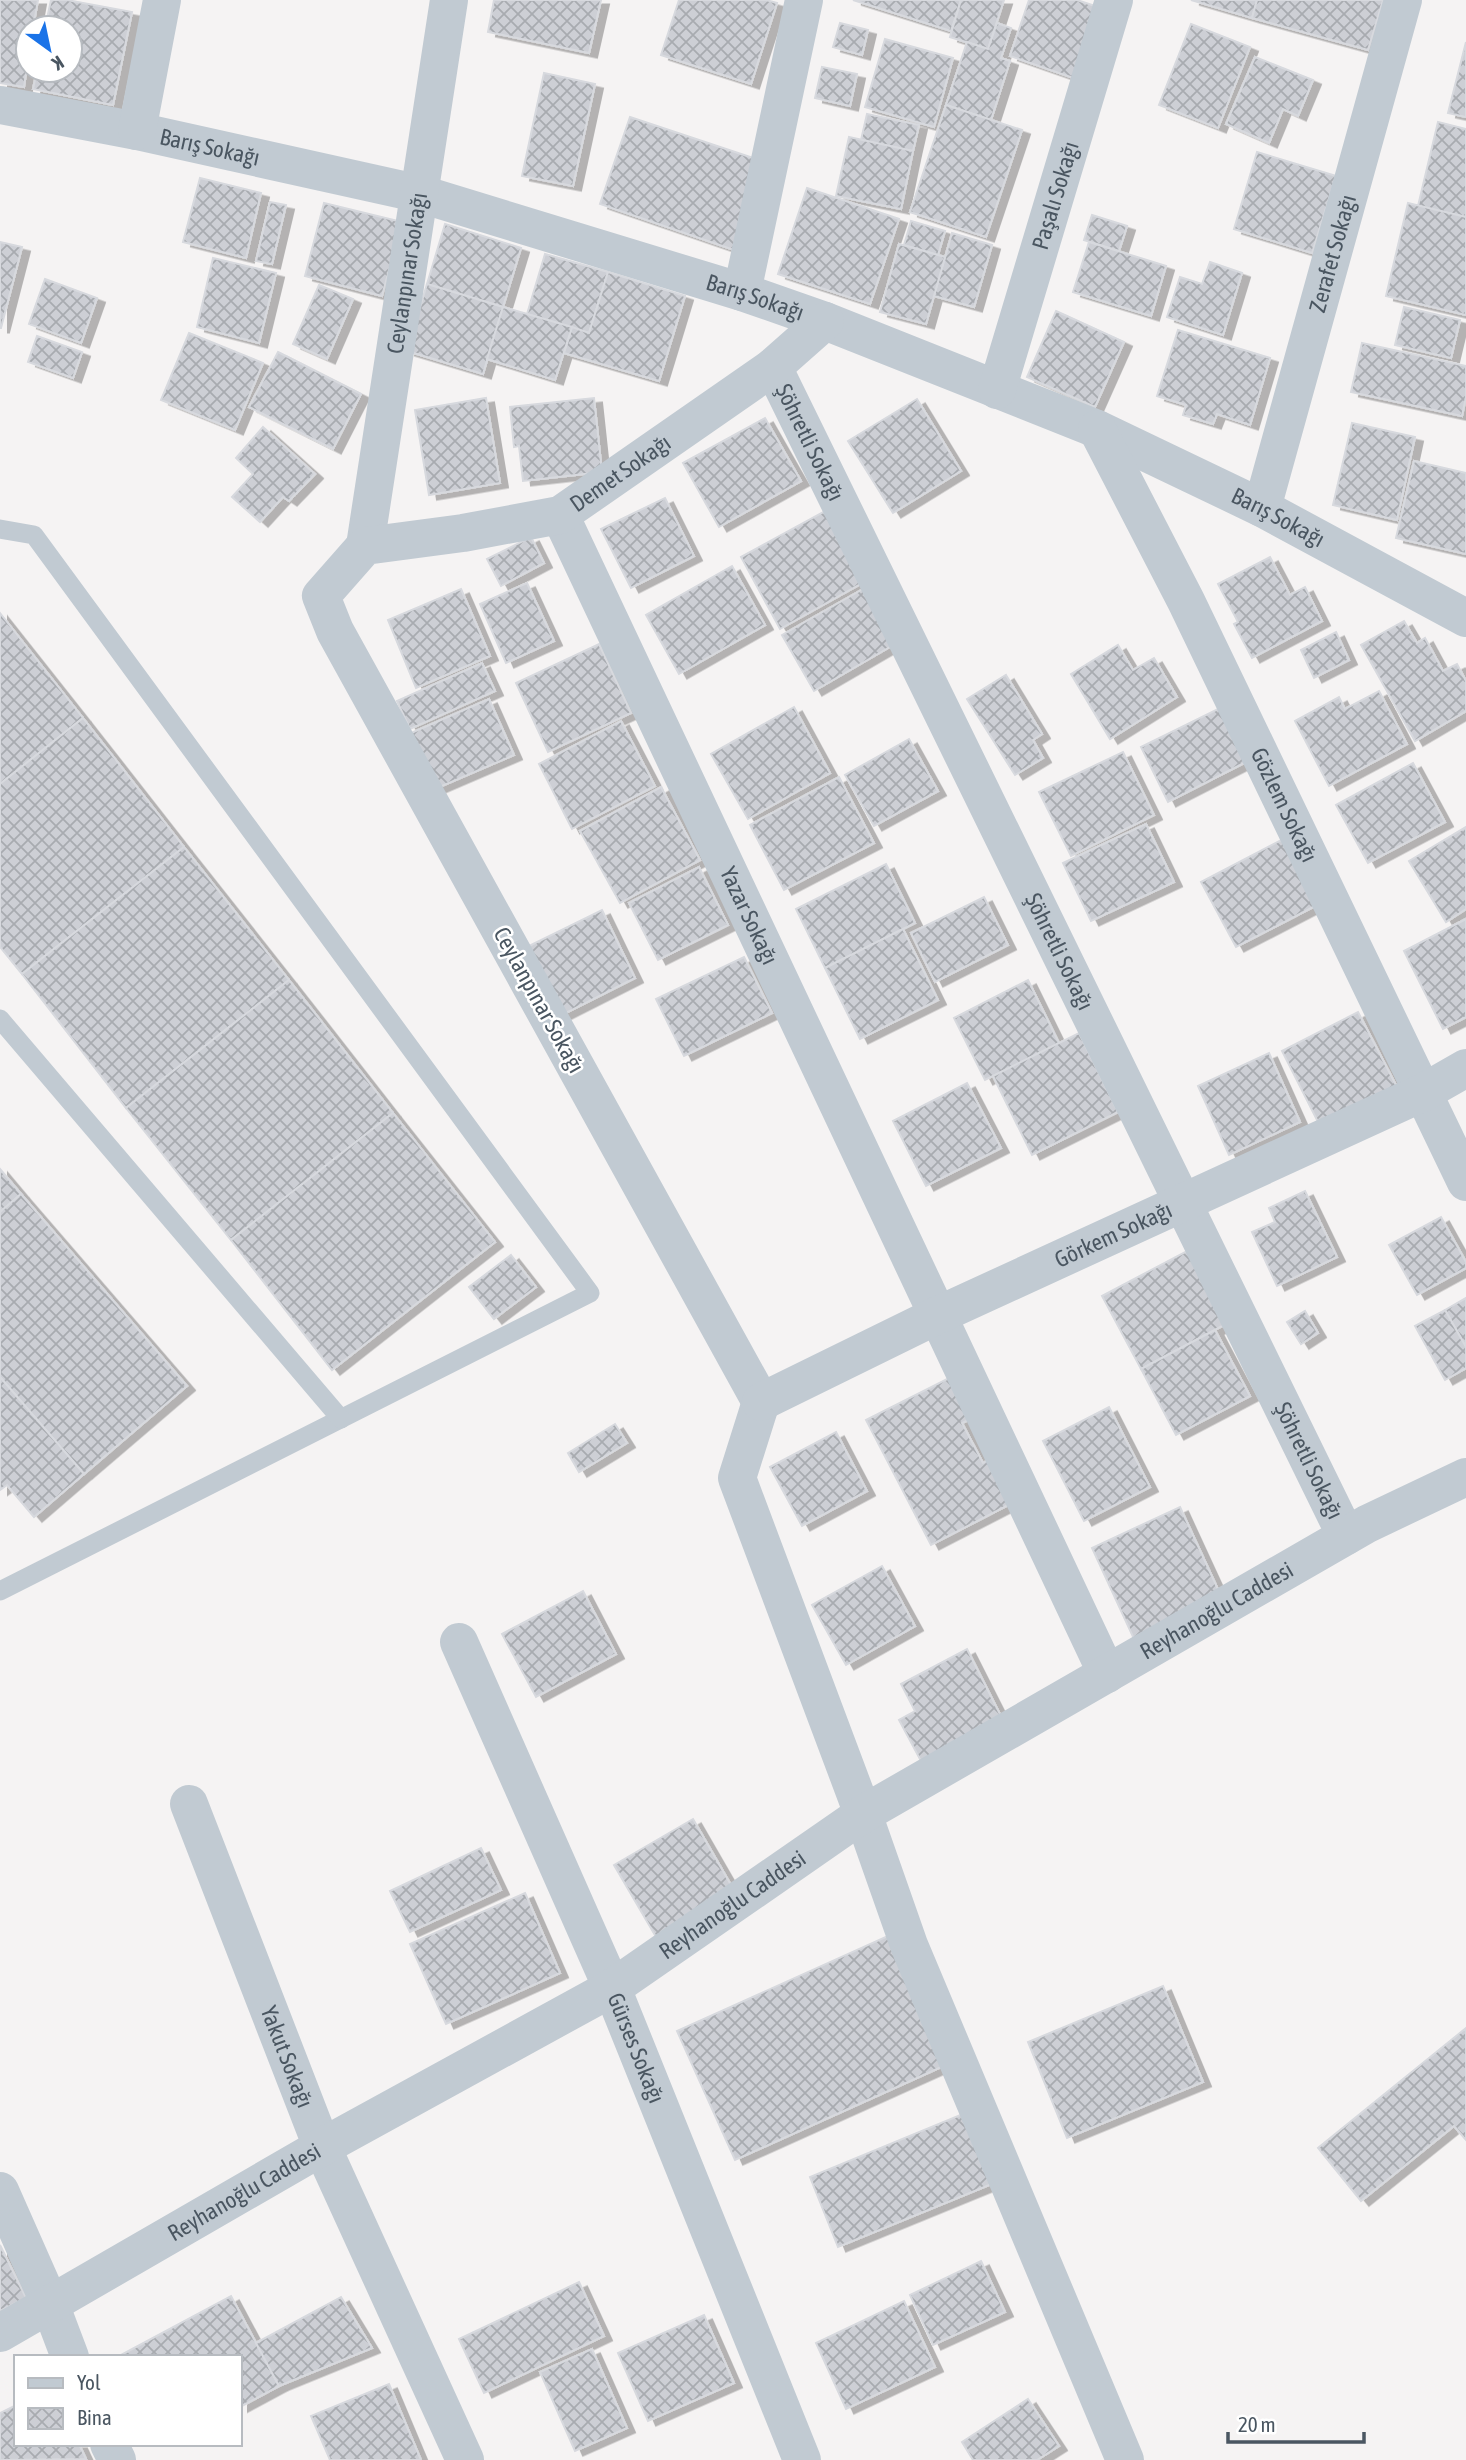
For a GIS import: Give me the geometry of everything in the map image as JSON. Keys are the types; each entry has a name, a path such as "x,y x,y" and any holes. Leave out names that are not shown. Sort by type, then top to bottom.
{"street":[{"path":"137,131 162,0"},
{"name":"Ceylanpınar Sokağı","path":"449,0 365,546 321,596 335,631 761,1402"},
{"path":"742,292 804,0"},
{"name":"Paşalı Sokağı","path":"997,390 1114,0"},
{"name":"Zerafet Sokağı","path":"1262,508 1403,0"},
{"name":"Barış Sokağı","path":"0,105 137,131 421,194 742,292 825,321 1097,429 1262,508 1466,618"},
{"name":"Demet Sokağı","path":"365,546 463,534 561,515 772,367 825,321"},
{"name":"Şöhretli Sokağı","path":"772,367 1346,1536"},
{"name":"Gözlem Sokağı","path":"1097,429 1186,601 1466,1182"},
{"name":"Yazar Sokağı","path":"561,515 936,1316 1107,1674"},
{"name":"Görkem Sokağı","path":"761,1402 936,1316 1424,1092 1466,1068"},
{"path":"761,1402 737,1478 863,1814 909,1945 1125,2460"},
{"name":"Reyhanoğlu Caddesi","path":"0,2333 322,2147 612,1988 863,1814 1346,1536 1466,1478"},
{"name":"Gürses Sokağı","path":"459,1642 612,1988 802,2460"},
{"name":"Yakut Sokağı","path":"189,1804 322,2147 465,2460"},
{"path":"0,2191 51,2304 69,2355"}],"lane":[{"path":"0,528 33,535 590,1293 0,1591"},
{"path":"0,1019 341,1419"}],"building":[{"path":"0,0 38,0 36,14 14,14 14,84 24,84 24,87 0,83"},
{"path":"51,0 67,0 132,12 113,105 33,89 34,84 84,84 84,14 48,14"},
{"path":"494,0 601,0 589,53 488,32"},
{"path":"679,0 766,0 777,3 751,84 661,55"},
{"path":"853,0 961,0 951,31"},
{"path":"961,0 1004,0 988,49 950,37"},
{"path":"1029,0 1077,0 1104,9 1079,80 1010,56"},
{"path":"1191,0 1257,0 1252,18"},
{"path":"1257,0 1383,0 1368,50 1252,18"},
{"path":"840,23 868,30 862,55 833,47"},
{"path":"997,23 1011,28 1001,58 1010,61 991,120 946,105 967,42 988,49"},
{"path":"1191,24 1250,47 1218,128 1159,105"},
{"path":"885,39 953,58 934,127 865,107"},
{"path":"1466,42 1466,117 1448,113"},
{"path":"1255,57 1313,80 1298,116 1283,109 1269,143 1226,124"},
{"path":"822,67 857,74 850,106 815,98"},
{"path":"544,73 595,84 573,186 522,176"},
{"path":"946,105 1022,130 986,237 910,212"},
{"path":"867,114 919,125 913,151 861,140"},
{"path":"630,117 765,162 734,250 600,204"},
{"path":"1438,122 1466,129 1466,217 1418,206"},
{"path":"849,137 913,151 901,209 836,196"},
{"path":"1257,152 1336,176 1312,253 1234,229"},
{"path":"200,178 261,193 246,258 183,242"},
{"path":"807,188 899,219 870,304 778,274"},
{"path":"270,202 286,205 272,264 256,261"},
{"path":"324,203 402,222 382,296 305,276"},
{"path":"1408,203 1466,217 1466,315 1386,296"},
{"path":"1092,215 1127,226 1119,251 1084,240"},
{"path":"911,221 945,231 938,255 904,245"},
{"path":"445,224 521,248 503,307 427,284"},
{"path":"952,233 992,245 974,307 934,296"},
{"path":"0,242 22,247 1,328 0,328"},
{"path":"1089,242 1166,266 1151,316 1073,292"},
{"path":"899,244 945,257 926,324 880,312"},
{"path":"545,254 608,272 589,333 527,314"},
{"path":"213,258 276,273 259,343 197,327"},
{"path":"1210,262 1242,273 1223,335 1167,317 1180,277 1202,284"},
{"path":"608,272 685,296 659,381 564,353 572,327 589,333"},
{"path":"45,279 97,298 81,343 29,324"},
{"path":"427,284 503,307 483,374 407,351"},
{"path":"319,285 353,299 327,359 293,344"},
{"path":"503,307 572,327 555,380 487,359"},
{"path":"1404,307 1460,320 1451,358 1395,345"},
{"path":"1056,311 1124,342 1095,407 1027,377"},
{"path":"1178,330 1270,358 1250,425 1217,414 1213,424 1183,415 1186,405 1157,396"},
{"path":"189,333 263,363 235,430 161,400"},
{"path":"37,336 82,352 73,378 28,362"},
{"path":"1362,343 1466,366 1466,397 1462,416 1351,392"},
{"path":"278,352 361,394 333,449 249,407"},
{"path":"486,398 500,483 429,495 415,410"},
{"path":"594,398 602,472 523,481 519,446 514,447 510,407"},
{"path":"917,399 961,471 893,513 848,441"},
{"path":"765,418 801,481 719,527 683,463"},
{"path":"1352,423 1415,437 1397,520 1333,505"},
{"path":"263,427 315,474 289,501 283,497 260,522 232,497 253,474 236,458"},
{"path":"1414,461 1466,473 1466,554 1396,538"},
{"path":"665,498 694,556 631,588 601,529"},
{"path":"825,511 864,582 780,629 741,557"},
{"path":"531,537 544,563 501,586 487,559"},
{"path":"1270,557 1290,595 1305,587 1322,621 1252,658 1234,624 1238,622 1218,584"},
{"path":"732,566 765,625 679,674 646,615"},
{"path":"527,583 554,641 506,663 480,604"},
{"path":"461,589 490,656 416,688 388,620"},
{"path":"863,589 895,644 814,691 782,635"},
{"path":"0,613 83,718 0,784"},
{"path":"1404,621 1417,643 1425,638 1443,671 1457,664 1466,681 1466,711 1415,741 1361,645"},
{"path":"1336,632 1349,660 1314,678 1301,650"},
{"path":"599,644 631,713 548,752 516,683"},
{"path":"1118,645 1133,670 1154,658 1177,697 1110,739 1071,674"},
{"path":"482,663 495,691 410,729 397,701"},
{"path":"1006,675 1042,734 1033,740 1043,758 1015,775 967,699"},
{"path":"1379,691 1407,744 1329,786 1295,721 1339,697 1345,709"},
{"path":"489,699 514,755 435,789 411,733"},
{"path":"1224,706 1250,760 1168,802 1141,747"},
{"path":"794,707 830,773 748,819 711,754"},
{"path":"83,718 184,847 22,974 0,947 0,784"},
{"path":"621,721 655,786 572,829 539,764"},
{"path":"909,739 938,791 874,826 845,775"},
{"path":"1123,752 1154,815 1071,856 1039,792"},
{"path":"1413,763 1445,822 1368,863 1336,805"},
{"path":"839,777 874,843 784,890 750,825"},
{"path":"661,787 700,860 620,903 580,831"},
{"path":"1146,824 1174,882 1091,921 1063,863"},
{"path":"1466,827 1466,909 1446,922 1409,861"},
{"path":"1285,838 1319,904 1236,947 1201,882"},
{"path":"184,847 289,980 126,1108 22,974"},
{"path":"886,864 915,923 825,968 796,909"},
{"path":"699,867 728,925 658,960 629,903"},
{"path":"984,897 1008,945 935,982 911,933"},
{"path":"602,910 635,978 562,1015 529,946"},
{"path":"1466,919 1466,1017 1443,1029 1404,951"},
{"path":"903,929 938,1000 860,1039 825,968"},
{"path":"744,957 772,1013 684,1056 656,999"},
{"path":"289,980 393,1113 231,1240 126,1108"},
{"path":"1028,980 1059,1043 985,1080 954,1018"},
{"path":"1358,1012 1397,1087 1320,1126 1282,1051"},
{"path":"1079,1033 1118,1112 1032,1155 993,1076"},
{"path":"1269,1053 1300,1122 1229,1155 1198,1086"},
{"path":"967,1083 1001,1148 926,1186 893,1121"},
{"path":"393,1113 495,1242 332,1370 231,1240"},
{"path":"0,1169 21,1194 0,1212"},
{"path":"1305,1191 1337,1257 1277,1286 1252,1232 1275,1222 1269,1208"},
{"path":"21,1194 187,1386 84,1474 0,1377 0,1212"},
{"path":"1441,1217 1466,1262 1466,1268 1417,1295 1389,1245"},
{"path":"1187,1251 1226,1324 1141,1369 1102,1296"},
{"path":"511,1255 536,1287 494,1319 469,1287"},
{"path":"1466,1298 1466,1347 1445,1310"},
{"path":"1445,1310 1466,1347 1466,1368 1445,1380 1415,1326"},
{"path":"1305,1311 1318,1333 1301,1344 1287,1322"},
{"path":"1215,1330 1250,1396 1176,1435 1141,1369"},
{"path":"0,1377 84,1474 34,1517 7,1485 0,1490"},
{"path":"951,1377 973,1418 962,1423 983,1463 993,1458 1016,1501 931,1545 866,1420"},
{"path":"1109,1407 1150,1487 1084,1521 1043,1441"},
{"path":"615,1424 627,1443 579,1472 568,1453"},
{"path":"836,1432 867,1491 802,1526 770,1467"},
{"path":"1180,1507 1222,1598 1134,1639 1092,1548"},
{"path":"882,1566 915,1626 846,1665 812,1605"},
{"path":"583,1591 616,1654 536,1697 502,1634"},
{"path":"967,1649 1003,1720 922,1763 899,1720 915,1711 901,1684"},
{"path":"693,1819 735,1892 656,1937 614,1865"},
{"path":"481,1848 501,1890 410,1932 390,1891"},
{"path":"525,1893 560,1973 446,2024 410,1944"},
{"path":"890,1935 948,2064 735,2160 677,2031"},
{"path":"1163,1986 1203,2082 1067,2138 1028,2042"},
{"path":"1466,2028 1466,2140 1454,2126 1361,2201 1318,2148"},
{"path":"970,2111 999,2181 838,2247 810,2177"},
{"path":"0,2245 26,2298 0,2311"},
{"path":"981,2261 1005,2312 933,2345 910,2295"},
{"path":"579,2282 604,2336 484,2393 459,2339"},
{"path":"231,2296 279,2386 242,2406 242,2355 121,2355"},
{"path":"341,2297 372,2348 279,2386 256,2343"},
{"path":"904,2301 935,2367 846,2409 816,2343"},
{"path":"704,2315 734,2383 648,2421 618,2353"},
{"path":"592,2349 627,2428 575,2451 540,2372"},
{"path":"389,2384 421,2460 330,2460 311,2416"},
{"path":"1028,2399 1059,2446 1037,2460 973,2460 962,2442"},
{"path":"14,2406 14,2446 80,2446 86,2459 0,2460 0,2413"}]}
